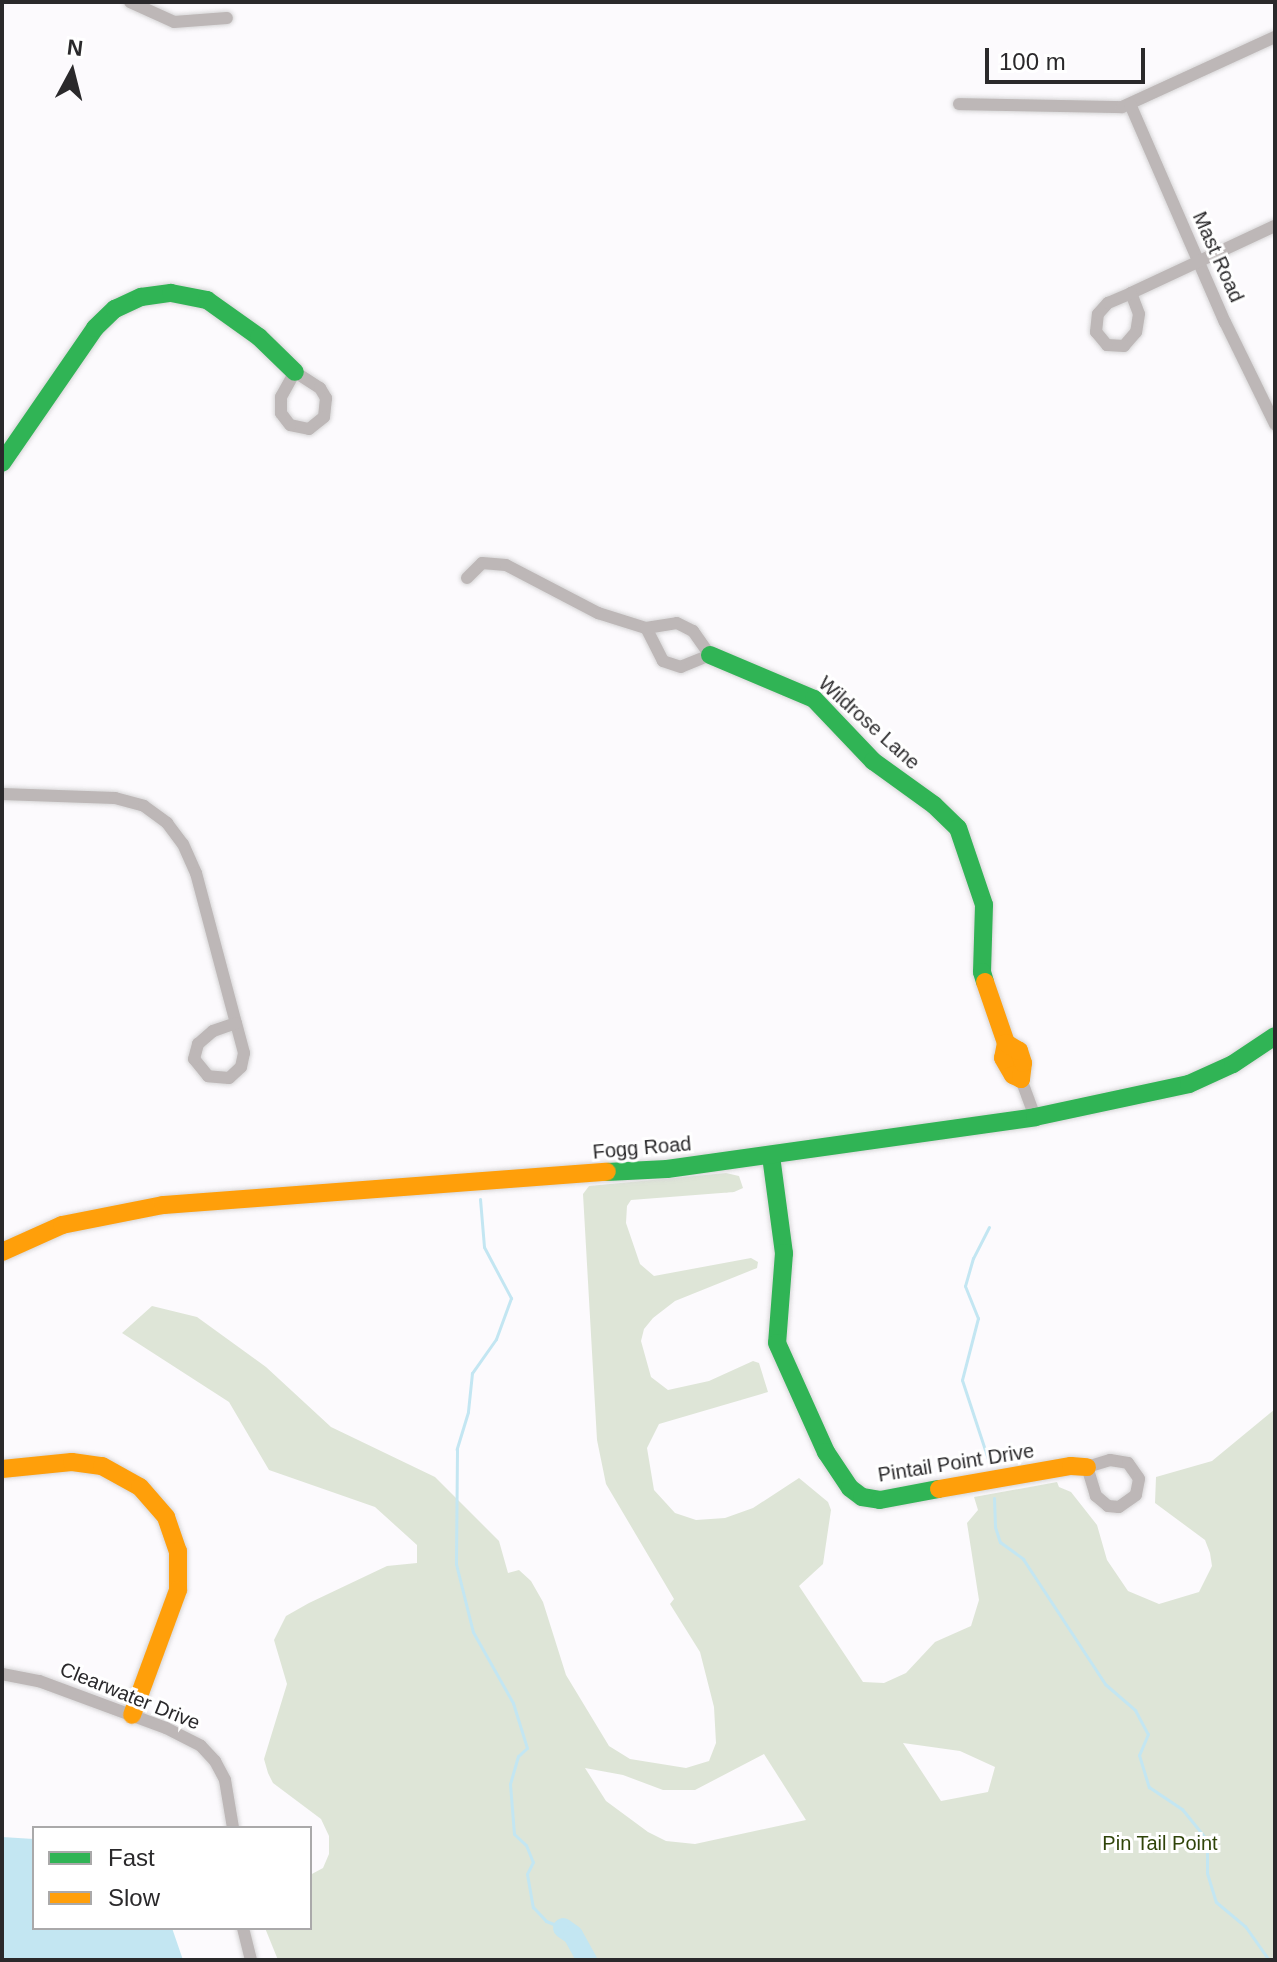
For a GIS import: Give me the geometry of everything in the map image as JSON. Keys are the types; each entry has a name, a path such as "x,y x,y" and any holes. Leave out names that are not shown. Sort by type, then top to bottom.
{"street":[{"path":"130,2 174,22 227,18"},
{"path":"959,104 1112,109 1130,104 1275,37"},
{"name":"Mast Road","path":"1130,104 1275,424"},
{"path":"1131,293 1139,314 1134,337 1124,346 1107,345 1096,332 1098,314 1108,303 1275,226"},
{"path":"2,463 100,322 123,305 141,297 171,293 207,300 259,337 295,372 317,386 326,398 324,417 309,429 290,425 281,413 281,397 295,372"},
{"name":"Wildrose Lane","path":"467,578 482,563 506,565 598,613 646,628 682,625 697,635 710,655 814,699 873,761 934,805 958,828 984,905 982,972 1006,1043 1003,1058 1007,1069 1021,1079 1035,1117"},
{"path":"646,628 653,635 659,655 672,666 687,665 710,655"},
{"path":"2,794 115,798 144,806 167,823 183,844 196,873 236,1023 244,1053 241,1067 229,1078 208,1076 194,1059 198,1044 213,1031 236,1023"},
{"name":"Fogg Road","path":"2,1252 71,1222 163,1205 454,1181 602,1174 771,1156 1035,1117 1198,1081 1233,1064 1275,1036"},
{"name":"Pintail Point Drive","path":"771,1156 784,1253 776,1322 777,1343 830,1459 850,1488 862,1497 880,1500 1115,1460 1128,1463 1139,1479 1136,1495 1119,1507 1103,1504 1093,1491 1087,1467"},
{"path":"2,1469 72,1462 102,1466 140,1487 166,1517 178,1551 178,1590 132,1715"},
{"name":"Clearwater Drive","path":"2,1674 39,1681 184,1736 209,1753 225,1780 233,1826"},
{"path":"244,1930 251,1960"}],"green space":[{"name":"Pin Tail Point","path":"726,1173 739,1176 743,1188 734,1192 631,1200 627,1206 626,1223 640,1264 654,1276 751,1258 758,1262 757,1268 675,1301 644,1329 641,1341 651,1377 668,1390 709,1381 753,1361 759,1363 768,1392 659,1424 647,1448 654,1490 675,1513 696,1520 725,1518 753,1508 799,1478 828,1502 831,1510 823,1564 799,1586 863,1682 884,1683 906,1673 935,1642 971,1626 979,1600 967,1523 978,1510 974,1497 1057,1482 1059,1487 1071,1492 1097,1525 1107,1560 1128,1591 1159,1604 1199,1592 1212,1566 1210,1553 1205,1540 1155,1503 1156,1477 1212,1461 1275,1409 1275,1960 278,1960 266,1930 312,1930 312,1874 323,1868 329,1854 329,1836 321,1819 273,1783 264,1759 287,1684 274,1640 286,1616 309,1603 387,1566 417,1563 417,1545 375,1507 269,1470 229,1402 122,1333 152,1306 197,1317 266,1367 331,1427 435,1477 499,1541 508,1573 519,1570 531,1581 543,1602 566,1675 609,1746 630,1759 686,1768 709,1761 716,1743 714,1707 700,1652 670,1604 674,1599 606,1484 597,1440 583,1194 589,1186","holes":["903,1743 960,1751 995,1767 988,1792 941,1801","764,1754 806,1820 695,1844 666,1841 648,1832 606,1801 585,1768 623,1775 663,1790 695,1790"]}],"water":[{"path":"2,1837 32,1839 32,1930 173,1930 183,1960 2,1960"}],"waterway":[{"path":"480,1199 484,1247 511,1298 496,1339 472,1373 468,1412 457,1449 456,1564 473,1632 513,1703 527,1748 518,1756 510,1784 514,1834 526,1845 533,1862 527,1874 533,1907 546,1921 563,1928"},
{"path":"989,1227 973,1258 965,1286 978,1318 962,1380 990,1465"},
{"path":"994,1498 995,1527 1000,1542 1023,1559 1105,1684 1135,1710 1148,1734 1139,1755 1149,1787 1182,1809 1207,1840 1207,1873 1216,1902 1245,1926 1269,1960"},
{"path":"563,1928 573,1935 587,1960"}],"traffic: fast":[{"path":"2,463 95,328 115,309 141,297 171,293 207,300 259,337 295,372"},
{"path":"710,655 814,699 873,761 934,805 958,828 984,905 982,972 985,982"},
{"path":"607,1172 667,1169 1035,1117 1189,1084 1233,1064 1275,1036"},
{"path":"771,1156 784,1253 777,1343 826,1452 850,1488 862,1497 880,1500 939,1489"}],"traffic: slow":[{"path":"985,982 1006,1043 1003,1058 1013,1075 1021,1079 1023,1063 1019,1051 1006,1043"},
{"path":"2,1252 62,1225 163,1205 607,1172"},
{"path":"2,1469 72,1462 102,1466 140,1487 166,1517 178,1551 178,1590 132,1715"},
{"path":"939,1489 1071,1466 1087,1467"}]}
